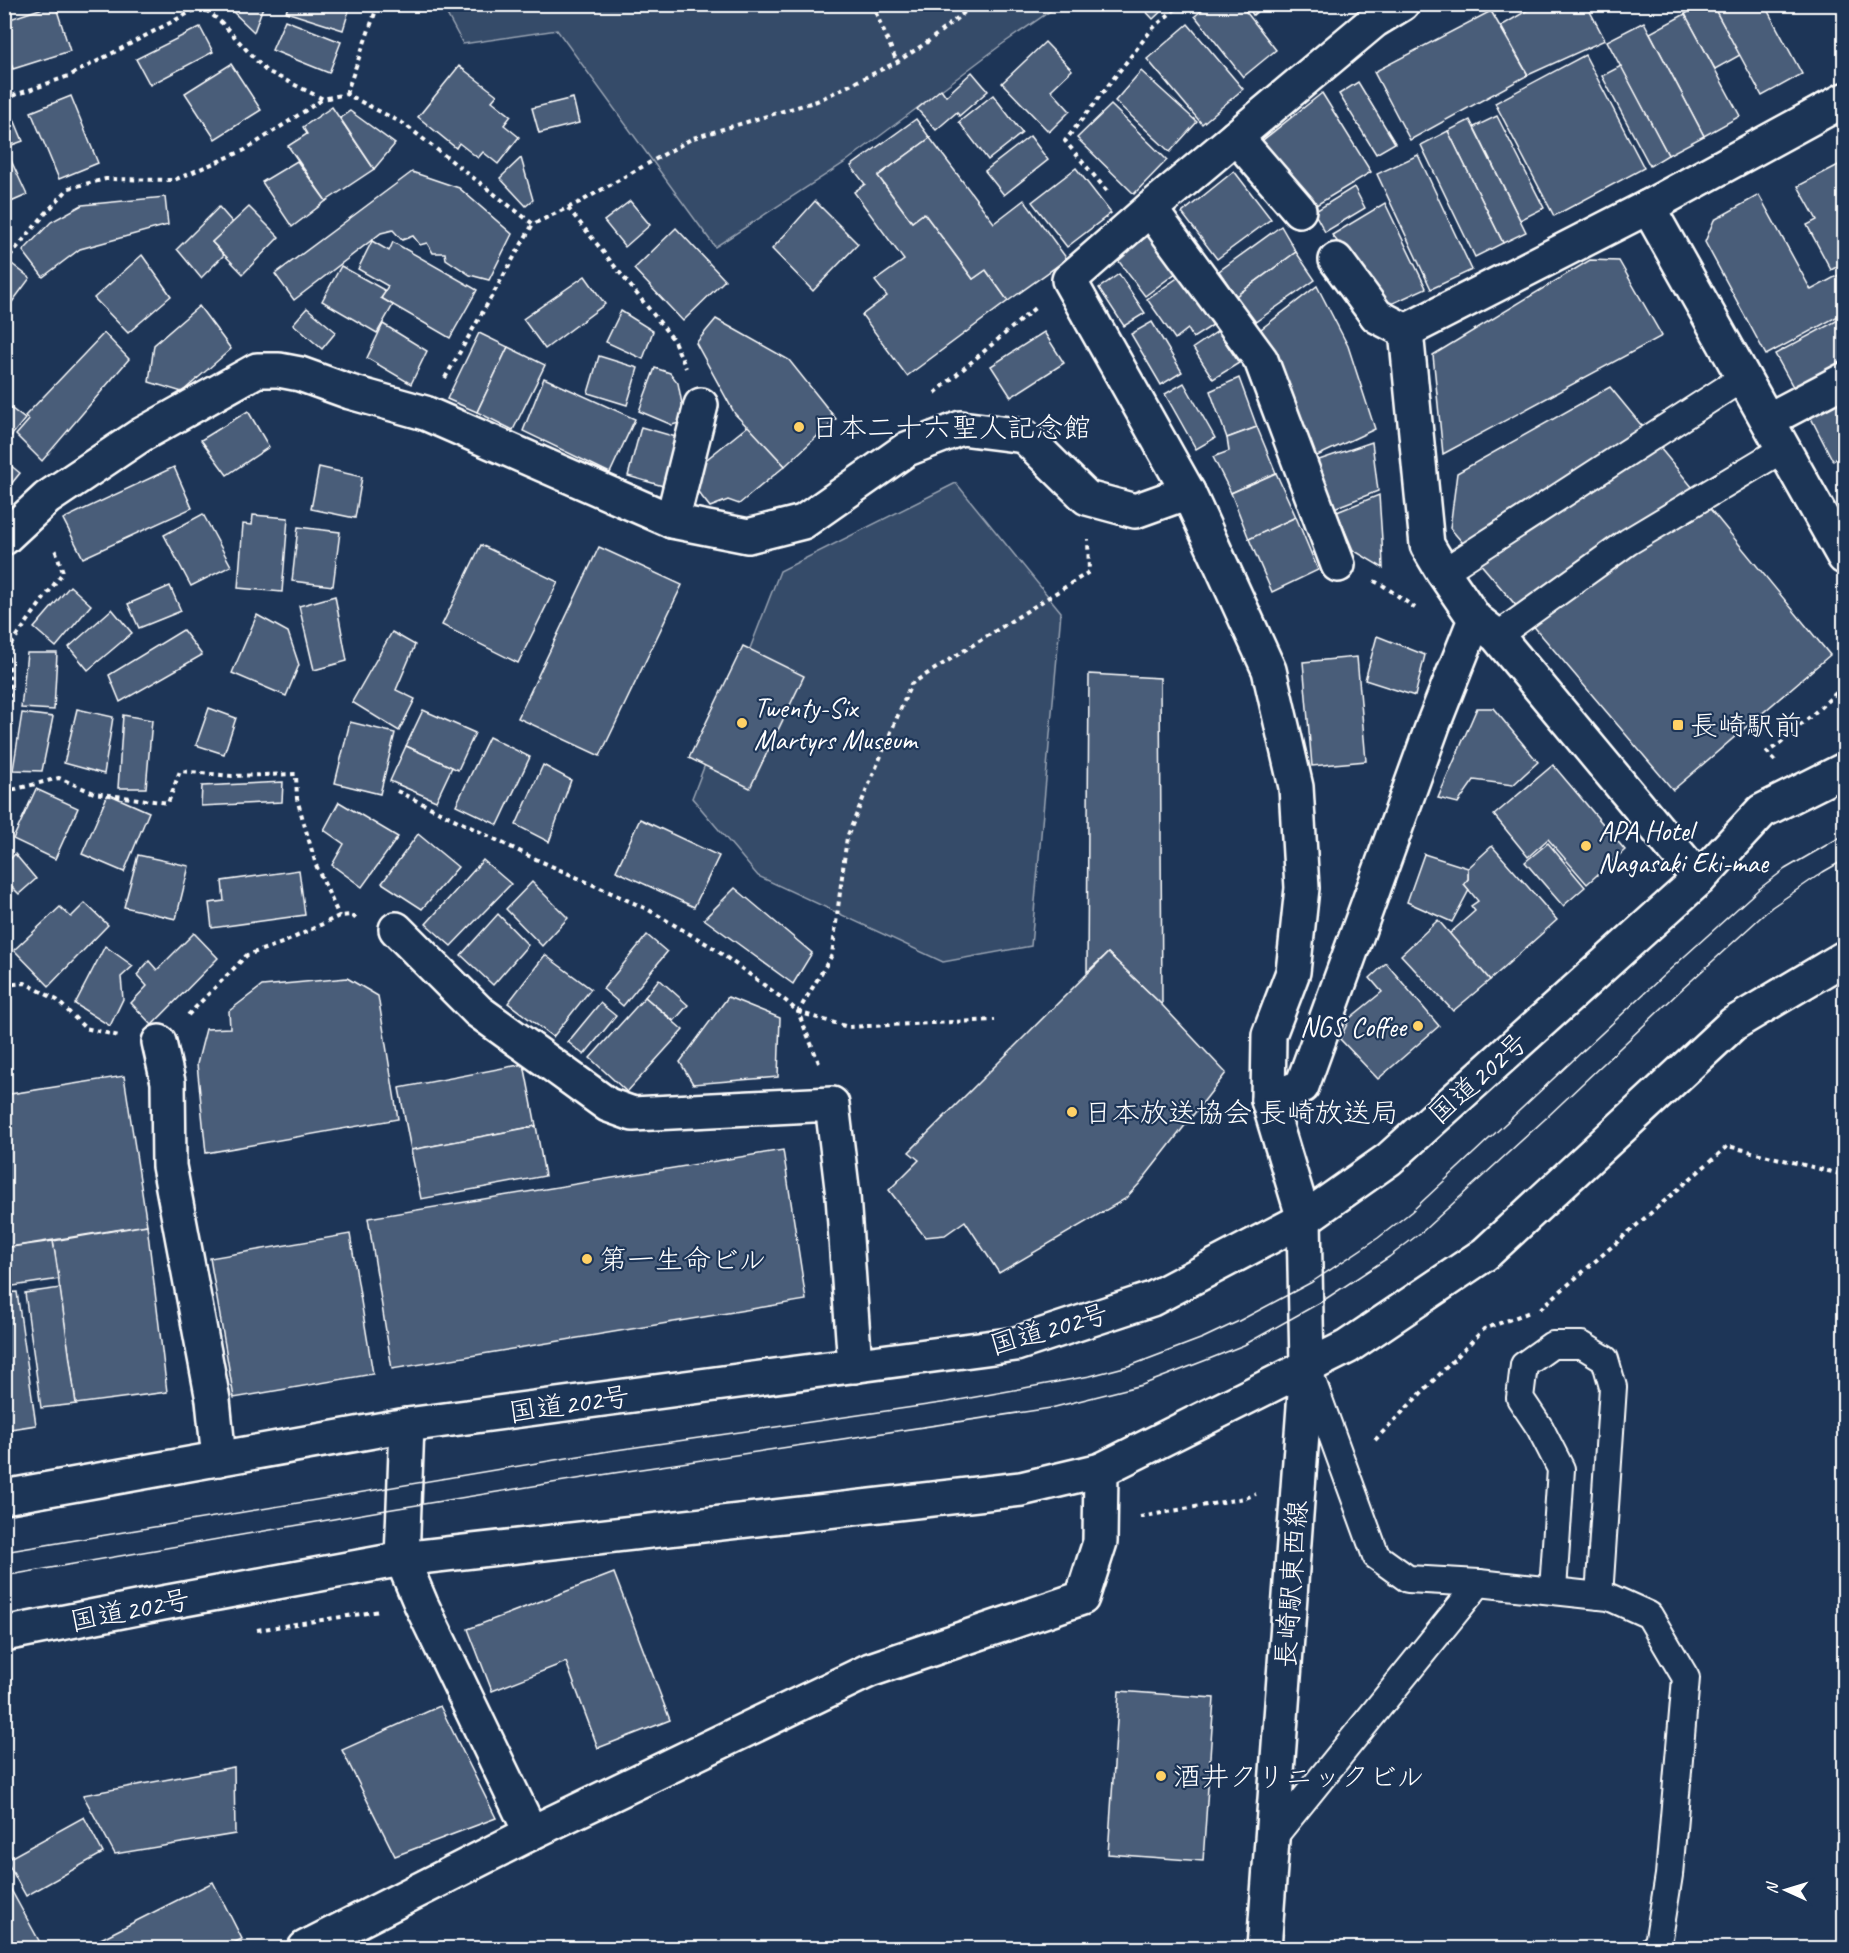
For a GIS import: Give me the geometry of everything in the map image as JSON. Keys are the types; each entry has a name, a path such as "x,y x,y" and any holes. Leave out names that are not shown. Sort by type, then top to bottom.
{"main road":[{"path":"1069,280 1374,21 1402,4"},
{"path":"1406,331 1648,207 1845,100"},
{"path":"1236,137 1299,210"},
{"path":"1648,207 1845,557"},
{"path":"1142,217 1261,360 1338,565"},
{"path":"1336,260 1377,316 1406,331"},
{"name":"長崎駅東西線","path":"1069,280 1188,492 1269,670 1296,787 1302,888 1293,972 1269,1035 1268,1100 1304,1219 1307,1366 1264,1948"},
{"path":"1406,331 1427,545 1443,572 1486,628 1699,879"},
{"path":"4,538 47,498 141,435 257,370 279,370 300,374 350,392 425,413 672,521 748,536 803,522 907,450 961,428 1024,436 1087,498 1135,511 1188,492"},
{"path":"1768,420 1845,380"},
{"path":"672,521 701,405"},
{"path":"1268,1100 1302,1086 1433,725 1486,628"},
{"name":"国道202号","path":"4,1497 407,1425 1016,1344 1152,1299 1304,1219 1389,1159 1699,879 1762,811 1845,770"},
{"path":"396,930 478,1011 608,1106 633,1114 832,1104 844,1207 855,1366"},
{"name":"国道202号","path":"4,1635 402,1559 1021,1489 1101,1470 1347,1347 1485,1254 1733,1024 1845,958"},
{"path":"159,1042 168,1082 169,1166 213,1400 219,1459"},
{"path":"407,1425 402,1559 426,1615 531,1833"},
{"path":"305,1948 531,1833 870,1671 1082,1598 1100,1542 1101,1470"}],"lane":[{"path":"1443,572 1744,377"},
{"path":"1486,628 1783,450"},
{"path":"1553,1590 1562,1469 1540,1428 1520,1398 1522,1376 1524,1365 1552,1345 1582,1345 1605,1359 1613,1387 1599,1596"},
{"path":"1307,1366 1376,1556 1408,1579 1479,1583 1609,1597 1649,1615 1686,1678 1669,1875 1658,1944 1653,1948"},
{"path":"1272,1839 1479,1583"}],"path":[{"path":"346,94 375,13 375,4"},
{"path":"872,4 897,62"},
{"path":"425,413 533,224 568,208 693,138 817,101 897,62 926,43 975,4"},
{"path":"1142,217 1065,141 1152,29 1181,4"},
{"path":"4,99 69,76 200,6 222,23 265,70 323,99"},
{"path":"4,263 69,188 106,179 174,180 244,150 323,99 346,94 404,124 533,224"},
{"path":"568,208 673,339 701,405"},
{"path":"907,450 936,390 1069,280"},
{"path":"798,1012 832,956 847,837 911,684 1089,572 1087,498"},
{"path":"4,750 10,705 7,650 63,572 38,507"},
{"path":"1338,565 1384,586 1418,609"},
{"path":"1780,766 1767,752 1781,743 1845,686"},
{"path":"4,792 59,778 94,793 168,803 180,771 232,776 296,774 297,799 316,865 339,916"},
{"path":"397,791 529,856 647,909 712,947 798,1012 827,1083 832,1104"},
{"path":"4,915 11,915 4,940"},
{"path":"159,1042 247,955 285,942 339,916 352,915"},
{"path":"4,986 25,983 57,1000 86,1028 125,1038"},
{"path":"798,1012 848,1027 995,1020"}],"shaded area":[{"path":"442,5 1059,5 1001,45 844,163 715,247 557,30 463,44"},
{"path":"956,483 1061,612 1031,946 943,962 758,876 692,798 780,571"}],"building":[{"path":"55,4 70,51 13,69 4,42 4,21"},
{"path":"231,4 264,4 254,32 229,8"},
{"path":"289,4 351,4 343,30 286,12"},
{"path":"1139,4 1169,4 1153,19"},
{"path":"1209,4 1240,4 1276,50 1243,77 1195,16"},
{"path":"1246,4 1266,4 1253,15"},
{"path":"1312,4 1325,4 1316,11"},
{"path":"1538,4 1586,4 1605,40 1528,75 1501,26"},
{"path":"1614,4 1628,4 1617,10"},
{"path":"1702,4 1712,4 1740,55 1715,69 1685,14"},
{"path":"1712,4 1764,4 1802,74 1762,96"},
{"path":"1491,11 1528,75 1410,140 1374,72"},
{"path":"1685,14 1740,116 1704,136 1650,33"},
{"path":"285,20 341,42 329,73 272,50"},
{"path":"1644,22 1704,136 1668,155 1607,41"},
{"path":"1188,24 1243,89 1202,124 1147,59"},
{"path":"200,27 213,52 150,85 136,59"},
{"path":"1045,42 1072,70 1051,90 1070,111 1049,132 1002,83"},
{"path":"1585,55 1644,168 1554,216 1495,103"},
{"path":"231,64 261,110 215,139 185,93"},
{"path":"459,66 497,95 492,101 511,116 504,125 519,137 498,164 483,152 478,158 459,143 456,148 418,117"},
{"path":"1621,66 1668,155 1650,166 1602,76"},
{"path":"1141,71 1197,122 1170,152 1115,101"},
{"path":"972,72 988,91 959,116 957,112 936,130 917,109 941,89 946,96"},
{"path":"1358,82 1395,143 1376,154 1339,94"},
{"path":"1322,93 1371,172 1308,210 1258,144"},
{"path":"993,95 1022,133 988,160 959,122"},
{"path":"71,96 98,163 59,179 31,112"},
{"path":"573,98 579,123 539,133 532,108"},
{"path":"1111,105 1167,160 1134,194 1077,138"},
{"path":"332,107 374,169 326,201 288,146 307,134 303,127"},
{"path":"350,111 395,144 374,169 340,118"},
{"path":"11,112 23,141 4,148 4,114"},
{"path":"1497,116 1544,208 1520,220 1474,127"},
{"path":"916,119 930,138 878,176 912,222 924,213 973,279 986,270 1008,301 907,376 862,315 887,296 875,281 904,260 854,192 865,184 851,166"},
{"path":"1470,120 1526,232 1503,243 1448,131"},
{"path":"1448,131 1503,243 1475,257 1421,145"},
{"path":"1030,136 1048,160 1004,195 985,171"},
{"path":"930,138 994,223 1024,200 1067,259 1008,301 986,270 973,279 924,213 912,222 878,176"},
{"path":"8,154 27,195 4,205 4,155"},
{"path":"1418,155 1472,270 1431,289 1377,174"},
{"path":"521,158 533,200 526,206 500,178"},
{"path":"297,161 326,201 292,227 262,182"},
{"path":"1844,162 1844,263 1831,270 1807,225 1817,220 1798,186"},
{"path":"1076,168 1111,213 1067,247 1032,202"},
{"path":"1234,171 1271,219 1217,259 1182,213"},
{"path":"412,172 459,188 512,234 489,280 470,275 446,259 445,253 433,253 427,243 420,245 413,236 402,240 393,230 381,233 294,300 275,274"},
{"path":"1354,187 1365,208 1325,232 1314,212"},
{"path":"1759,195 1811,290 1844,272 1844,301 1837,305 1842,314 1766,355 1705,242 1714,220"},
{"path":"165,197 168,225 80,249 43,277 23,251 51,222 82,205"},
{"path":"630,201 650,225 625,247 604,221"},
{"path":"815,201 858,244 813,291 772,249"},
{"path":"1385,203 1426,288 1389,305 1332,235"},
{"path":"219,207 233,223 212,242 224,255 201,278 177,249"},
{"path":"249,207 279,237 243,274 212,242"},
{"path":"1281,226 1296,252 1236,296 1219,271"},
{"path":"676,228 725,280 683,321 634,269"},
{"path":"1149,235 1177,272 1145,296 1117,259"},
{"path":"372,241 389,251 393,242 477,290 450,338 381,298 388,286 358,269"},
{"path":"1296,252 1315,280 1254,323 1236,296"},
{"path":"142,255 171,296 128,333 94,298"},
{"path":"1590,260 1619,261 1662,336 1443,454 1433,355"},
{"path":"12,264 30,278 4,313 4,275"},
{"path":"341,266 386,291 381,298 393,305 377,333 322,301"},
{"path":"1119,274 1145,313 1124,326 1099,288"},
{"path":"585,276 605,304 545,349 523,319"},
{"path":"1179,277 1213,325 1193,338 1188,329 1175,339 1147,299"},
{"path":"1317,286 1348,346 1375,429 1315,457 1261,329"},
{"path":"199,306 231,349 182,392 149,382 154,345"},
{"path":"307,308 336,332 322,349 293,324"},
{"path":"621,311 653,331 643,359 606,342"},
{"path":"716,319 789,360 836,419 785,466 735,414 696,343"},
{"path":"1838,320 1844,333 1844,368 1797,394 1775,354"},
{"path":"1152,322 1182,372 1161,385 1131,334"},
{"path":"383,324 427,351 411,384 367,358"},
{"path":"1218,331 1239,363 1213,379 1193,348"},
{"path":"1044,332 1064,363 1011,397 991,366"},
{"path":"104,333 129,359 42,461 16,435 29,420 25,416"},
{"path":"479,333 508,347 477,412 447,399"},
{"path":"508,347 545,365 513,430 477,412"},
{"path":"599,356 638,368 627,405 588,393"},
{"path":"655,368 670,373 678,383 683,409 679,423 672,425 639,411"},
{"path":"544,378 635,419 610,473 523,431"},
{"path":"1239,378 1257,427 1227,438 1210,391"},
{"path":"1184,383 1215,438 1196,449 1165,394"},
{"path":"1610,387 1830,655 1673,790 1450,528 1457,473"},
{"path":"1844,398 1844,454 1833,461 1810,416"},
{"path":"4,403 25,419 4,445"},
{"path":"248,411 269,447 227,475 201,440"},
{"path":"748,426 785,466 739,504 728,500 710,507 691,483 702,463"},
{"path":"641,427 676,437 663,486 628,476"},
{"path":"1257,427 1276,473 1231,493 1213,457 1229,451 1227,438"},
{"path":"1372,442 1378,491 1334,508 1316,461"},
{"path":"4,460 20,473 4,493"},
{"path":"174,467 192,508 83,558 63,519"},
{"path":"319,467 362,477 355,518 311,509"},
{"path":"1276,473 1296,517 1249,539 1231,493"},
{"path":"1379,495 1383,568 1353,550 1337,512"},
{"path":"203,514 231,566 191,586 164,535"},
{"path":"253,515 288,518 282,592 238,588 243,524 252,525"},
{"path":"1296,517 1318,570 1272,592 1249,539"},
{"path":"298,527 340,532 333,586 292,581"},
{"path":"481,545 558,582 518,663 442,625"},
{"path":"599,547 682,585 600,756 518,718"},
{"path":"70,586 91,605 56,647 34,628"},
{"path":"170,586 181,611 139,628 128,604"},
{"path":"335,596 347,661 314,670 299,606"},
{"path":"112,609 132,633 88,670 69,647"},
{"path":"257,615 288,632 299,665 286,696 232,673"},
{"path":"183,630 202,655 120,702 109,675"},
{"path":"392,632 415,645 396,690 415,699 399,731 352,702"},
{"path":"1377,636 1425,655 1415,696 1365,680"},
{"path":"743,646 804,676 750,788 689,758"},
{"path":"27,653 57,653 54,710 21,708"},
{"path":"1357,657 1366,761 1312,766 1303,662"},
{"path":"1089,674 1160,678 1162,1005 1108,953 1087,972"},
{"path":"209,708 236,718 224,754 196,745"},
{"path":"1477,708 1493,708 1538,762 1513,785 1474,780 1458,803 1438,798"},
{"path":"77,709 113,717 104,774 64,763"},
{"path":"423,710 475,733 458,770 406,746"},
{"path":"22,713 53,717 42,771 13,770"},
{"path":"123,715 152,720 146,788 118,788"},
{"path":"350,722 395,733 380,794 335,783"},
{"path":"489,737 530,757 498,825 456,805"},
{"path":"406,746 452,767 436,801 390,781"},
{"path":"543,765 571,780 549,842 516,825"},
{"path":"1553,765 1625,850 1587,884 1548,839 1528,857 1494,815"},
{"path":"283,782 282,802 201,806 202,786"},
{"path":"36,789 78,808 55,859 13,839"},
{"path":"108,794 149,812 124,872 82,854"},
{"path":"339,802 398,837 362,887 332,865 344,844 324,830"},
{"path":"640,819 719,856 694,907 616,871"},
{"path":"418,834 458,867 422,909 382,883"},
{"path":"1548,843 1585,887 1563,906 1525,862"},
{"path":"1492,846 1557,920 1490,980 1449,934 1475,911 1471,906 1478,901 1464,884 1468,879 1468,868"},
{"path":"15,854 36,879 19,894 4,879 4,858 7,862"},
{"path":"1424,854 1468,868 1468,879 1464,884 1469,890 1452,922 1407,902"},
{"path":"138,855 189,866 176,919 124,907"},
{"path":"483,860 511,884 451,946 426,924"},
{"path":"299,870 305,915 212,928 209,903 224,901 222,881"},
{"path":"532,882 568,918 542,946 506,909"},
{"path":"735,888 812,953 793,984 704,919"},
{"path":"85,903 108,925 49,986 14,950 60,907 71,917"},
{"path":"498,914 528,945 493,985 461,955"},
{"path":"1438,920 1490,980 1453,1011 1401,955"},
{"path":"194,933 218,958 152,1025 131,1003 147,986 137,975 149,961 157,970"},
{"path":"647,935 667,952 623,1006 603,989"},
{"path":"105,946 133,966 121,977 123,999 110,1026 75,1004"},
{"name":"日本放送協会 長崎放送局","path":"1108,953 1162,1005 1226,1073 1125,1199 999,1273 965,1221 945,1235 925,1237 889,1190 919,1160 909,1152"},
{"path":"545,955 591,989 553,1037 508,1003"},
{"path":"1386,963 1439,1026 1378,1079 1340,1039 1350,1018 1382,992 1370,978"},
{"path":"347,978 378,996 398,1119 206,1153 197,1064 206,1029 230,1028 229,1011 262,986"},
{"path":"659,979 688,1005 674,1021 645,997"},
{"path":"645,997 683,1030 627,1092 590,1058"},
{"path":"728,997 780,1018 778,1077 693,1084 680,1062"},
{"path":"600,1003 616,1016 584,1055 568,1042"},
{"path":"524,1064 536,1126 411,1150 399,1088"},
{"path":"124,1076 147,1225 4,1248 4,1095"},
{"path":"536,1126 545,1176 421,1199 411,1150"},
{"name":"第一生命ビル","path":"783,1150 806,1300 392,1369 368,1218"},
{"path":"147,1225 167,1392 76,1404 53,1241"},
{"path":"350,1234 373,1374 234,1398 210,1258"},
{"path":"53,1241 59,1279 7,1287 4,1248"},
{"path":"4,1271 7,1293 4,1293"},
{"path":"60,1288 76,1404 41,1408 25,1293"},
{"path":"17,1292 36,1425 4,1430 4,1293"},
{"path":"614,1573 670,1720 598,1748 566,1662 492,1691 468,1629"},
{"name":"酒井クリニックビル","path":"1119,1691 1214,1698 1203,1861 1108,1854"},
{"path":"440,1706 496,1818 395,1856 342,1750"},
{"path":"234,1767 235,1834 115,1854 83,1795"},
{"path":"84,1817 103,1853 26,1896 6,1860"},
{"path":"4,1877 43,1948 4,1948"},
{"path":"213,1882 242,1939 223,1948 83,1948"}],"tram line":[{"path":"4,1552 609,1451 948,1402 1090,1376 1132,1365 1203,1338 1312,1282 1378,1238 1411,1212 1759,889 1785,869 1844,835"},
{"path":"4,1576 614,1473 1051,1408 1142,1385 1209,1359 1244,1345 1321,1302 1389,1257 1423,1231 1772,907 1844,860"}],"place":[{"name":"日本二十六聖人記念館","path":"799,427"},
{"name":"Twenty-Six Martyrs Museum","path":"742,723"},
{"name":"長崎駅前","path":"1678,725"},
{"name":"APA Hotel Nagasaki Eki-mae","path":"1586,846"},
{"name":"NGS Coffee","path":"1418,1026"},
{"name":"日本放送協会 長崎放送局","path":"1072,1112"},
{"name":"第一生命ビル","path":"587,1259"},
{"name":"酒井クリニックビル","path":"1161,1776"}]}
